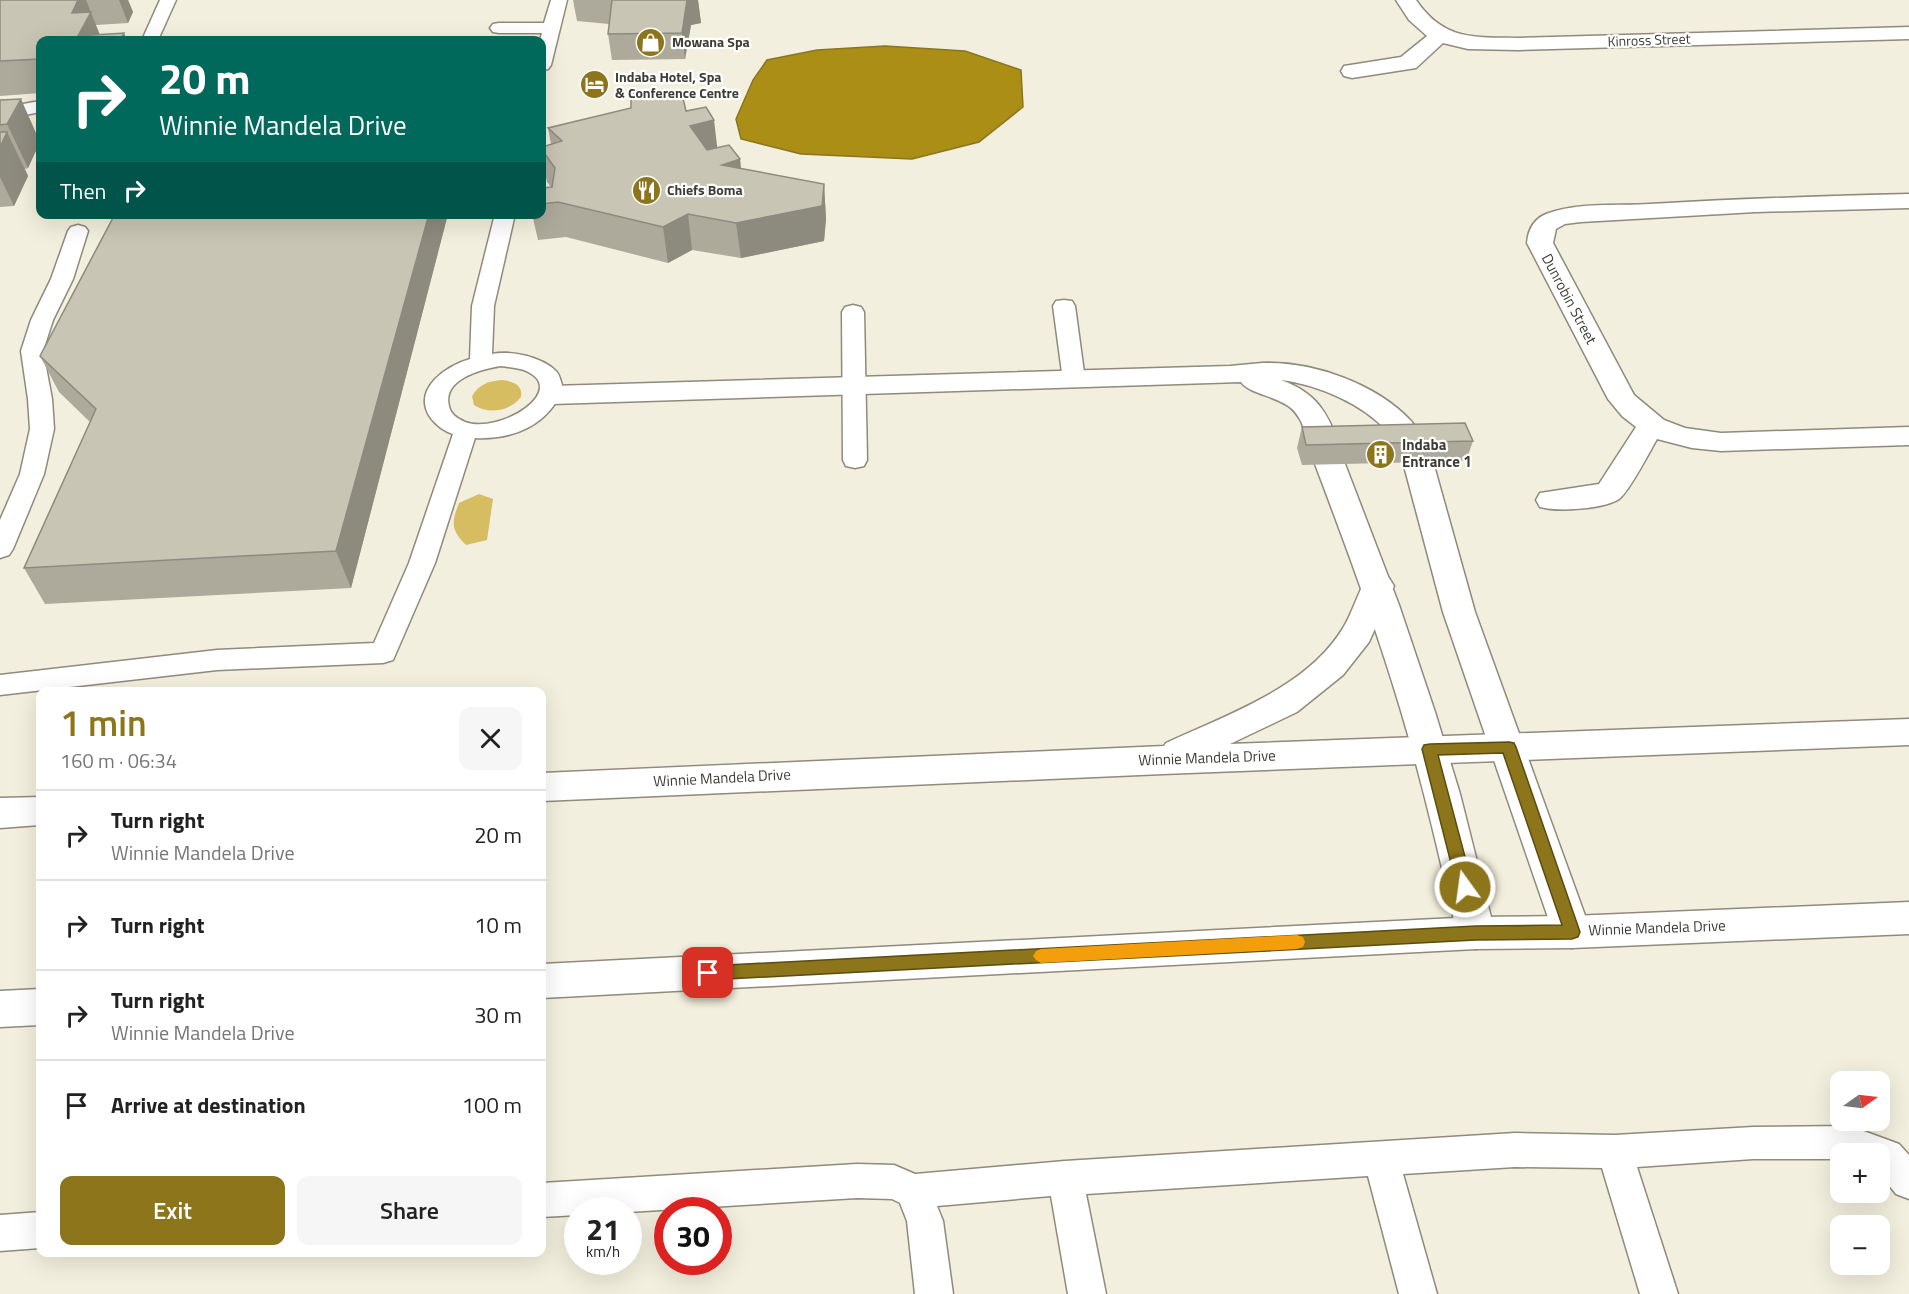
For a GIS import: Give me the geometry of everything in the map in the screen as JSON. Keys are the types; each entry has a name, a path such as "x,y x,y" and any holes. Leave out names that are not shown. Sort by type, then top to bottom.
{"street":[{"name":"Kinross Street","path":"1406,0 1423,26 1450,39 1476,43 1518,44 1909,33"},
{"path":"1352,71 1408,63 1440,35"},
{"name":"Dunrobin Street","path":"1909,201 1756,205 1581,215 1562,217 1546,224 1540,232 1540,243 1622,399 1632,412 1651,426 1684,438 1721,442 1909,436"},
{"path":"552,395 1230,375 1268,371 1305,376 1351,392 1382,411 1408,436 1415,453 1459,612 1509,747 1572,932"},
{"path":"1230,375 1272,386 1296,398 1311,410 1317,421 1328,456 1378,586 1430,749 1476,933"},
{"path":"1551,500 1598,496 1610,491 1651,426"},
{"path":"1163,760 1285,703 1331,666 1357,634 1378,586"},
{"name":"Winnie Mandela Drive","path":"546,787 1430,749 1909,732"},
{"path":"0,813 36,811"},
{"name":"Winnie Mandela Drive","path":"546,981 1476,933 1572,932 1909,918"},
{"path":"0,1009 36,1007"}],"lane":[{"path":"152,36 168,0"},
{"path":"546,50 559,0"},
{"path":"499,28 552,28"},
{"path":"0,114 36,108"},
{"path":"482,362 483,306 504,219"},
{"path":"0,549 32,474 42,429 40,399 32,351 42,320 62,279 78,231"},
{"path":"1064,306 1074,380"},
{"path":"853,312 855,460"},
{"path":"501,359 519,360 534,365 546,373 552,383 552,395 535,416 520,424 484,432 466,430 452,425 442,417 436,407 436,397 441,386 451,376 482,362 501,359"},
{"path":"0,685 217,660 383,653 422,562 466,430"},
{"path":"546,1200 856,1181 894,1182 913,1191 1065,1178 1515,1150 1616,1152 1753,1143 1850,1142 1887,1156 1909,1182"},
{"path":"1616,1152 1659,1294"},
{"path":"1381,1159 1418,1294"},
{"path":"1065,1178 1088,1294"},
{"path":"913,1191 925,1221 934,1294"},
{"path":"0,1233 36,1230"}],"shaded area":[{"path":"885,46 965,51 1021,70 1023,107 979,142 912,159 801,154 741,139 736,119 753,80 767,60 817,50"},
{"path":"502,380 519,387 521,397 516,402 511,406 493,411 474,405 472,396 481,386"},
{"path":"479,494 493,499 487,540 466,545 455,530 455,516 459,503"}],"building":[{"path":"0,0 78,0 72,13 91,12 78,36 36,36 36,59 0,61"},
{"path":"612,0 687,0 682,33 608,34"},
{"path":"124,33 122,36 78,36"},
{"path":"681,90 686,111 706,107 714,120 690,126 707,150 729,145 740,159 722,165 824,184 822,206 736,223 688,214 663,227 558,202 546,204 546,188 552,187 555,168 546,156 546,146 562,141 548,128 631,108 631,93"},
{"path":"21,99 7,124 0,125 0,100"},
{"path":"0,132 7,132 0,147"},
{"path":"112,219 428,219 336,551 24,568 96,409 40,356"},
{"path":"1465,423 1473,441 1306,445 1302,427"}],"slow traffic":[{"path":"1041,956 1297,942"}],"place":[{"name":"Mowana Spa","path":"651,42"},
{"name":"Indaba Hotel, Spa & Conference Centre","path":"594,85"},
{"name":"Chiefs Boma","path":"646,190"},
{"name":"Indaba Entrance 1","path":"1381,454"}],"route":[{"path":"708,973 1476,933 1572,932 1509,747 1430,749 1465,887"}]}
